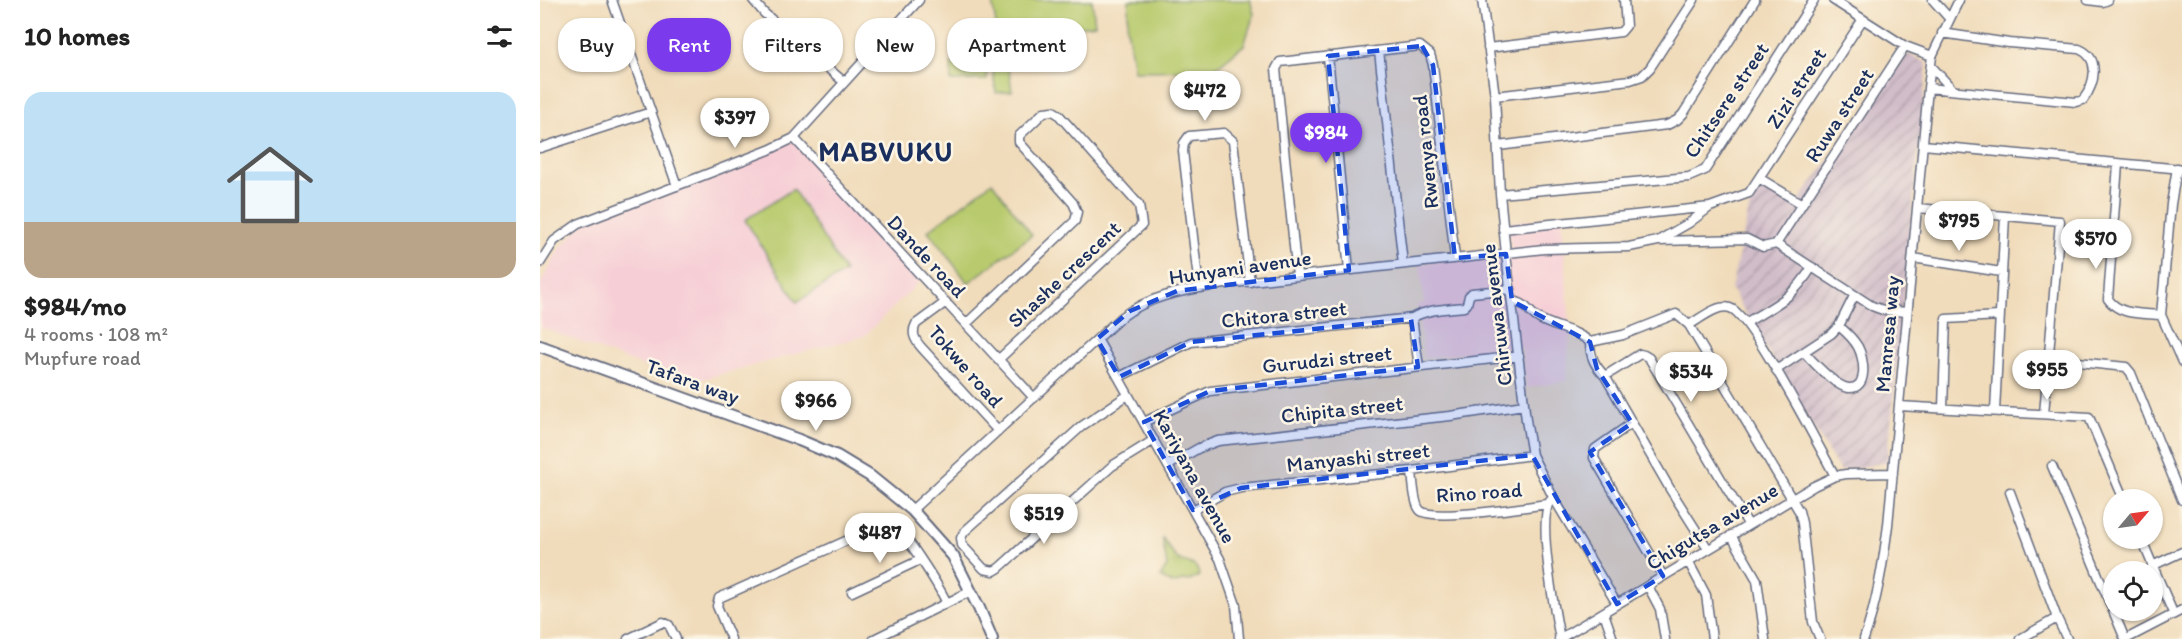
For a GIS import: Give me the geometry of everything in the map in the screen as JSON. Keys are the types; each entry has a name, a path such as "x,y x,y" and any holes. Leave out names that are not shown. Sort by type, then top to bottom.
{"street":[{"path":"612,0 677,186"},
{"path":"753,0 764,13 844,82"},
{"path":"540,263 554,241 578,224 794,138 919,0"},
{"name":"Chiruwa avenue","path":"1482,0 1495,96 1503,229 1524,405 1533,455 1550,501 1617,604"},
{"path":"1488,48 1621,32 1626,26 1624,0"},
{"path":"1495,96 1622,81 1641,76 1650,68 1694,0"},
{"path":"1498,146 1667,125 1677,120 1755,0"},
{"name":"Chitsere street","path":"1500,194 1689,177 1705,170 1814,0"},
{"path":"1833,0 1905,46 1932,56"},
{"path":"1933,0 1949,18"},
{"name":"Manresa way","path":"1864,639 1882,574 1932,56 1959,0"},
{"path":"2088,0 2103,2 2108,0"},
{"name":"Zizi street","path":"1710,207 1749,193 1863,19"},
{"path":"1928,88 2076,102 2083,100 2091,86 2094,66 2092,58 2079,49 2008,43 1942,33"},
{"name":"Rwenya road","path":"1379,51 1422,46 1430,54 1455,258"},
{"name":"Ruwa street","path":"1776,244 1905,46"},
{"path":"1297,276 1276,76 1277,65 1280,62 1328,56 1379,51 1403,264"},
{"path":"1328,56 1350,270"},
{"path":"1931,66 1953,90"},
{"name":"Shashe crescent","path":"966,324 1075,221 1077,212 1073,203 1019,142 1019,136 1044,112 1053,111 1139,205 1142,225 998,360"},
{"path":"540,148 651,112"},
{"path":"1199,288 1183,151 1184,143 1189,136 1224,133 1233,141 1250,282"},
{"name":"Dande road","path":"794,138 1034,398"},
{"path":"1923,145 2180,169 2171,204 2161,315 2178,343 2182,362"},
{"path":"2118,164 2108,299 2113,307 2121,311 2161,315"},
{"path":"1759,178 1802,204"},
{"path":"1503,229 1710,207"},
{"path":"1658,241 1689,223 1710,207"},
{"path":"1917,208 2060,221 2044,414"},
{"path":"1995,411 2005,216"},
{"path":"1658,241 1747,240 1763,247 1776,244 1854,297 1877,309 1907,312"},
{"name":"Hunyani avenue","path":"912,510 1097,339 1130,311 1149,300 1178,291 1297,276 1544,249 1629,247 1658,241"},
{"path":"1913,258 2001,272"},
{"path":"1747,322 1790,296 1812,267"},
{"name":"Chitora street","path":"1119,377 1191,342 1412,318 1425,313 1464,307 1472,293 1510,289"},
{"path":"1776,370 1823,341 1839,326 1854,297"},
{"path":"1512,301 1522,303 1544,321 1568,329 1590,342 1623,335 1676,314 1689,325 1801,517 1813,622 1820,639"},
{"name":"Tokwe road","path":"945,302 916,324 914,336 921,347 998,431"},
{"path":"1689,325 1724,307 1736,311 1747,322 1835,476"},
{"path":"1943,408 1946,319 1999,316"},
{"path":"1412,318 1419,368"},
{"path":"1804,352 1845,388 1861,383 1863,373 1859,349 1851,336 1839,326"},
{"name":"Kariyana avenue","path":"1097,339 1220,559 1233,592 1239,639"},
{"path":"1590,342 1592,357 1597,369 1605,376 1708,549"},
{"name":"Tafara way","path":"540,346 820,448 870,476 912,510 952,556 971,591 992,639"},
{"path":"1605,376 1640,354 1648,358 1748,524"},
{"name":"Gurudzi street","path":"1144,422 1210,391 1519,356"},
{"path":"2049,359 2126,367 2131,373 2182,500"},
{"path":"1128,395 1082,426 964,532 961,538 962,545 984,568 994,571 1112,466 1154,440"},
{"name":"Chipita street","path":"1168,465 1199,448 1218,441 1450,416 1524,405"},
{"path":"1899,406 2089,417 2119,489"},
{"path":"1632,423 1595,449 1594,458 1664,576"},
{"name":"Manyashi street","path":"1193,510 1225,492 1241,488 1412,471 1533,455"},
{"path":"2052,466 2126,639 2182,610"},
{"name":"Rino road","path":"1412,471 1417,505 1426,514 1464,514 1550,501"},
{"name":"Chigutsa avenue","path":"1560,639 1748,524 1835,476 1857,473 1893,473"},
{"path":"2010,492 2056,618 2067,639"},
{"path":"1550,501 1545,514 1548,566 1560,639"},
{"path":"731,639 717,606 719,598 885,523 894,524 936,581 947,603"},
{"path":"1731,535 1757,580 1765,639"},
{"path":"2163,561 2182,552"},
{"path":"852,592 920,560"},
{"path":"1688,561 1706,595 1712,639"},
{"path":"1648,586 1660,609 1665,639"},
{"path":"874,639 971,591"},
{"path":"2163,591 2173,613"},
{"path":"1604,613 1613,639"},
{"path":"2020,639 2056,618"},
{"path":"628,639 661,622 669,625 676,639"}],"highlighted area":[{"path":"1422,46 1433,65 1455,258 1506,254 1512,301 1590,342 1597,369 1632,423 1590,452 1663,576 1617,604 1532,455 1241,488 1193,510 1144,422 1210,391 1418,367 1411,319 1191,342 1119,377 1097,339 1130,311 1177,291 1349,270 1328,56"}],"shaded area":[{"path":"1908,54 1927,63 1887,462 1840,471 1731,289 1752,196 1761,181 1798,202"},
{"path":"793,140 921,280 864,336 687,383 540,327 540,284 561,247 585,222"},
{"path":"1562,217 1570,332 1566,381 1527,388 1521,346 1424,358 1417,304 1424,303 1420,264 1512,255 1508,222"}],"green space":[{"path":"992,0 1092,0 1095,24 1087,25 1087,18 995,18"},
{"path":"1129,0 1250,0 1254,14 1244,45 1213,70 1134,71 1127,27"},
{"path":"951,72 987,72 987,80 951,81"},
{"path":"993,72 1009,72 1012,91 996,93"},
{"path":"992,182 1032,235 968,283 928,231"},
{"path":"793,189 845,272 797,302 745,220"},
{"path":"1162,537 1177,558 1194,566 1199,576 1189,581 1172,584 1160,577 1167,566"}],"district":[{"name":"MABVUKU","path":"886,151"}]}
